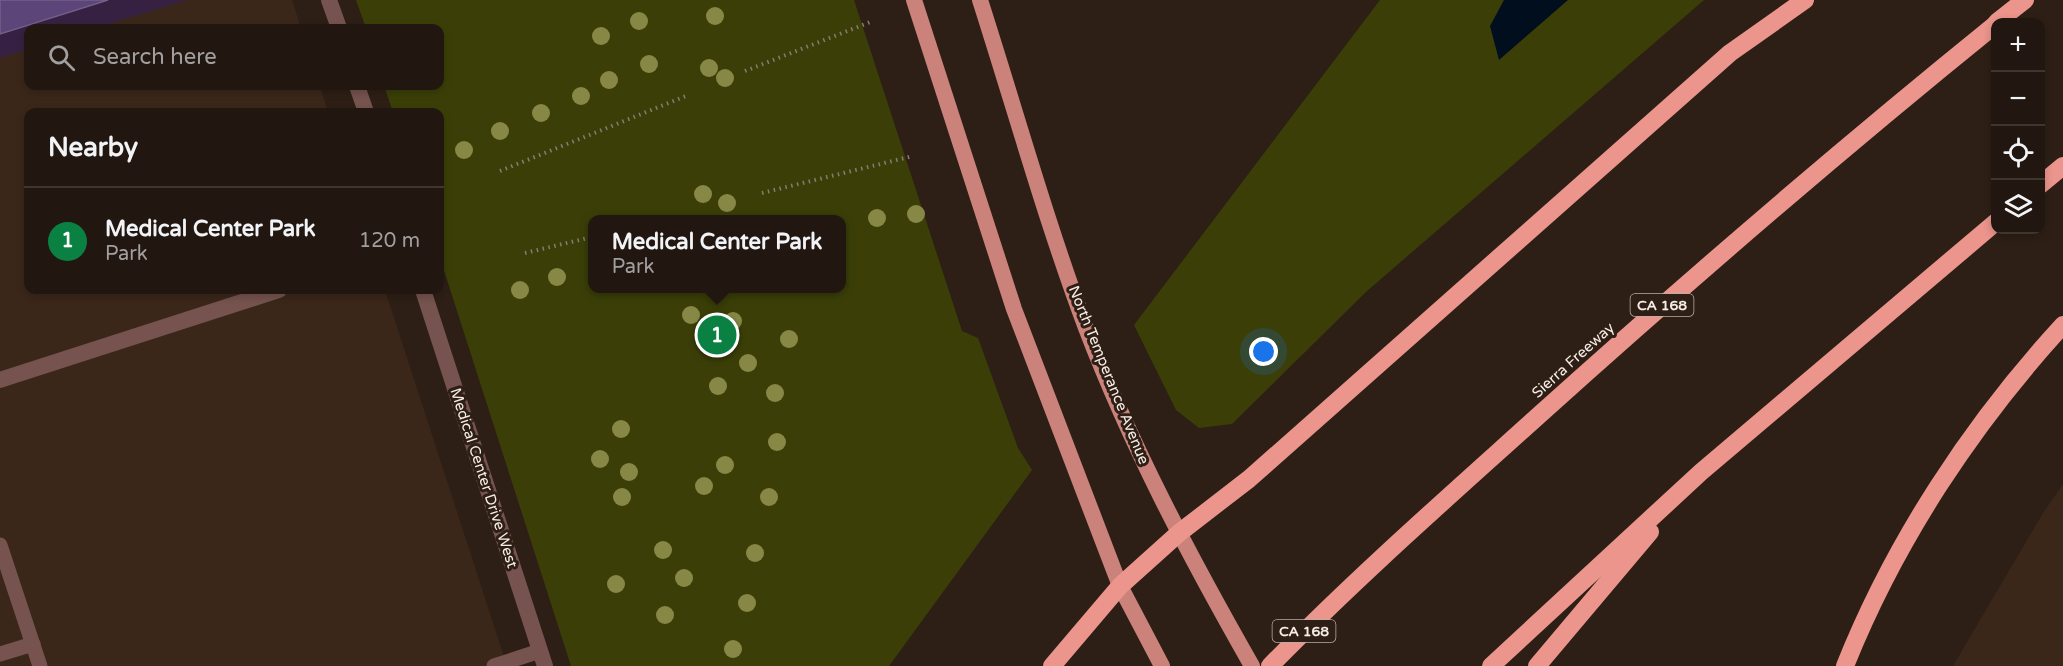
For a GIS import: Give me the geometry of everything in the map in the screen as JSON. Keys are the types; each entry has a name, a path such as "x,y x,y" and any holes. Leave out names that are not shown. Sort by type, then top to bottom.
{"highway":[{"path":"1052,666 1120,586 1179,533 1249,479 1730,53 1805,0"},
{"name":"Sierra Freeway","path":"2002,18 2025,0"},
{"name":"Sierra Freeway","path":"1270,666 1337,597 1639,325 1855,137 1991,27"},
{"path":"2045,181 2063,166"},
{"path":"1491,666 1701,472 1991,225"},
{"path":"1845,666 1863,621 1944,475 2033,357 2063,325"},
{"path":"1537,666 1701,472"}],"main road":[{"path":"914,0 1014,309 1120,586 1162,666"},
{"name":"North Temperance Avenue","path":"980,0 1086,328 1139,453 1179,533 1252,666"}],"street":[{"path":"329,0 338,24"},
{"path":"358,90 365,108"},
{"path":"0,380 267,294"},
{"name":"Medical Center Drive West","path":"424,294 543,658"}],"lane":[{"path":"0,545 40,666"},
{"path":"0,654 33,644"},
{"path":"494,666 543,658"}],"path":[{"path":"745,71 873,21"},
{"path":"500,171 686,96"},
{"path":"762,193 913,156"},
{"path":"525,254 588,238"}],"shaded area":[{"path":"0,0 292,0 300,24 24,24 24,90 321,90 327,108 24,108 24,294 386,294 507,666 0,666"},
{"path":"2063,484 2063,666 1953,666 2043,513"}],"green space":[{"path":"356,0 854,0 962,331 978,338 1018,448 1032,470 889,666 571,666 444,270 444,108 392,108 385,90 444,90 444,24 365,24"},
{"path":"1380,0 1704,0 1367,291 1232,424 1199,428 1176,410 1134,325"}],"water":[{"path":"1504,0 1568,0 1499,60 1490,26"}],"building":[{"path":"0,0 108,0 32,24 24,24 24,26 0,34"}],"place":[{"name":"Medical Center Park","path":"717,335"}]}
